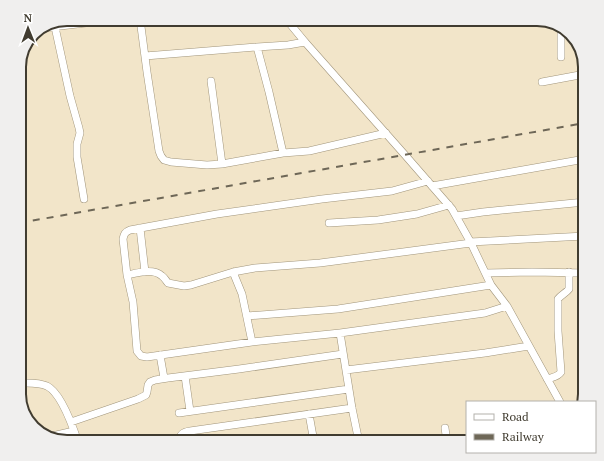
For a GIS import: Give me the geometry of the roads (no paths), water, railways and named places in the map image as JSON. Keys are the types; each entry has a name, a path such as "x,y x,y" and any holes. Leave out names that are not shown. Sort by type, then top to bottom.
{"street":[{"path":"141,26 159,151 160,156 164,160 207,165 222,164 283,153 309,151 386,133"},
{"path":"292,26 449,205 471,242 492,285 506,306 559,401"},
{"path":"55,28 70,96 80,132 77,144 77,157 84,199"},
{"path":"561,33 561,57"},
{"path":"145,56 288,45 305,42"},
{"path":"257,47 283,153"},
{"path":"542,82 578,75"},
{"path":"211,81 222,164"},
{"path":"506,306 485,313 252,342 146,357 141,356 137,351 133,302 127,275 123,234 130,230 217,214 392,191 578,160"},
{"path":"456,216 578,203"},
{"path":"329,223 378,220 417,214 449,205"},
{"path":"140,228 145,272"},
{"path":"127,275 153,272 162,276 168,283 184,286 254,268 320,263 471,242 578,236"},
{"path":"234,272 242,294 252,342"},
{"path":"547,379 560,375 561,372 558,331 558,299 560,296 566,294 570,289 569,272"},
{"path":"486,273 578,273"},
{"path":"247,316 338,309 492,285"},
{"path":"340,332 358,435"},
{"path":"346,370 485,353 529,346"},
{"path":"71,422 138,399 146,395 150,382 164,378 343,354"},
{"path":"160,355 164,378"},
{"path":"185,376 190,411"},
{"path":"26,383 38,383 52,390 71,422 75,435"},
{"path":"179,413 349,389"},
{"path":"181,435 184,432 352,408"},
{"path":"309,414 313,435"},
{"path":"445,428 446,435"},
{"path":"59,434 74,431"}],"railway":[{"path":"26,222 578,124"}]}
